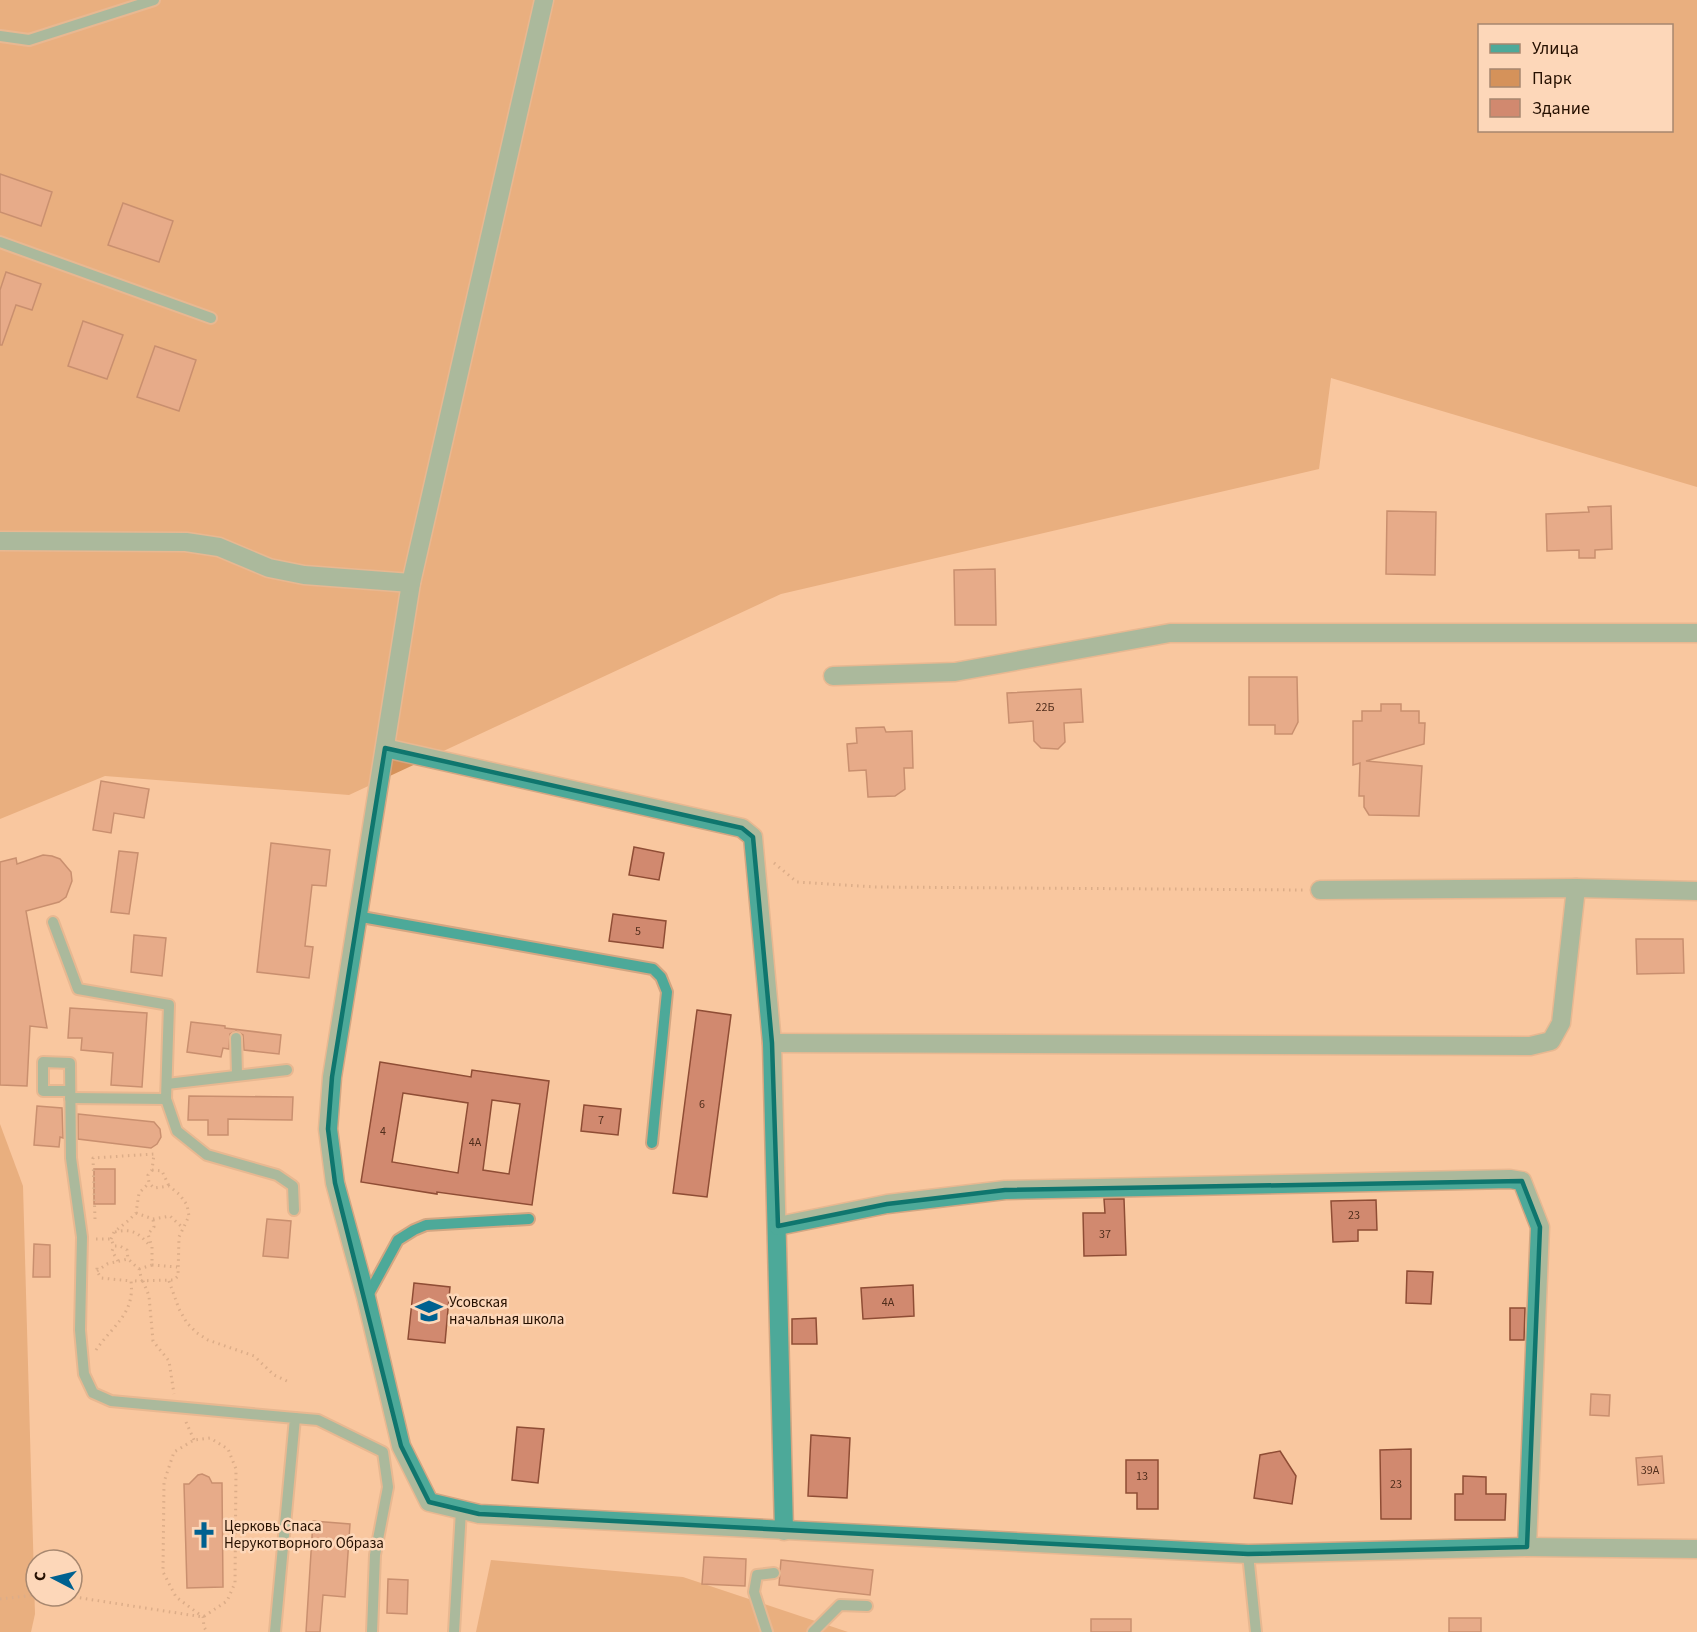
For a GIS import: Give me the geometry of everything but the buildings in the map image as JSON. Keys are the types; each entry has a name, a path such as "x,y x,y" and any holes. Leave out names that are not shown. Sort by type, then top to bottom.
{"street":[{"path":"544,0 411,583 356,916 332,1077 328,1129 335,1183 366,1297 401,1446 429,1502 479,1514 1248,1554 1527,1547 1697,1549"},
{"path":"0,540 186,542 219,547 269,568 304,575 411,583"},
{"path":"833,676 956,672 1170,633 1697,633"},
{"path":"385,748 742,828 753,837 756,849 772,1043 784,1531"},
{"path":"772,1043 1530,1046 1551,1041 1561,1023 1576,888"},
{"path":"1320,890 1576,888 1697,891"},
{"path":"778,1226 887,1204 1005,1190 1522,1180 1540,1227 1527,1547"}],"lane":[{"path":"0,36 29,40 154,0"},
{"path":"0,242 211,318"},
{"path":"356,916 653,969 661,977 667,992 652,1143"},
{"path":"53,922 78,989 169,1005 166,1099 177,1131 207,1155 278,1175 293,1186 294,1210"},
{"path":"236,1038 237,1074"},
{"path":"167,1084 237,1074 287,1070"},
{"path":"166,1099 70,1095 70,1158 82,1236 80,1330 84,1374 93,1393 111,1401 318,1420 383,1452 388,1487 375,1555 372,1632"},
{"path":"366,1297 398,1240 414,1230 426,1225 529,1219"},
{"path":"275,1632 294,1418"},
{"path":"454,1632 461,1510"},
{"path":"1248,1554 1256,1632"},
{"path":"767,1632 754,1592 757,1575 774,1573"},
{"path":"813,1632 840,1605 867,1606"}],"path":[{"path":"756,849 797,882 876,886 1320,890"},
{"path":"95,1227 93,1158 154,1154 152,1170 148,1175 149,1183 154,1188 169,1186"},
{"path":"97,1260 97,1270 101,1278 174,1281 178,1276 178,1237 189,1216 187,1205 169,1186 162,1171 152,1170"},
{"path":"118,1261 112,1251 114,1246 111,1239 114,1232 136,1213 139,1193 149,1183"},
{"path":"136,1213 153,1220 170,1216 183,1228"},
{"path":"152,1265 152,1248 148,1234 154,1227 153,1220"},
{"path":"114,1232 128,1229 141,1234 152,1248"},
{"path":"96,1249 96,1239 111,1239"},
{"path":"114,1246 127,1250 128,1259 140,1269 142,1281 149,1296 153,1341 169,1361 176,1400 194,1440"},
{"path":"97,1270 107,1264 128,1259"},
{"path":"140,1269 152,1265 177,1267"},
{"path":"92,1357 132,1302 131,1281"},
{"path":"169,1281 179,1309 187,1323 197,1333 208,1340 254,1356 274,1375 289,1382"},
{"path":"84,1598 203,1617 227,1601 235,1583 236,1469 228,1449 210,1438 194,1440 174,1452 164,1482 163,1572 176,1597 203,1617 207,1632"},
{"path":"0,1599 24,1596"}],"highlighted area":[{"path":"385,748 742,828 753,837 772,1043 778,1226 887,1204 1005,1190 1522,1181 1540,1227 1527,1547 1248,1554 479,1514 429,1502 401,1446 335,1183 328,1129 332,1077"}],"green space":[{"path":"0,0 1697,0 1697,487 1331,378 1319,469 781,594 349,795 105,776 0,819"},
{"path":"0,1124 23,1186 33,1548 24,1548 24,1608 35,1608 35,1614 31,1632 0,1632"},
{"path":"491,1560 683,1577 848,1632 476,1632"}],"place":[{"name":"Усовская начальная школа","path":"429,1311"},
{"name":"Церковь Спаса Нерукотворного Образа","path":"204,1535"}]}
